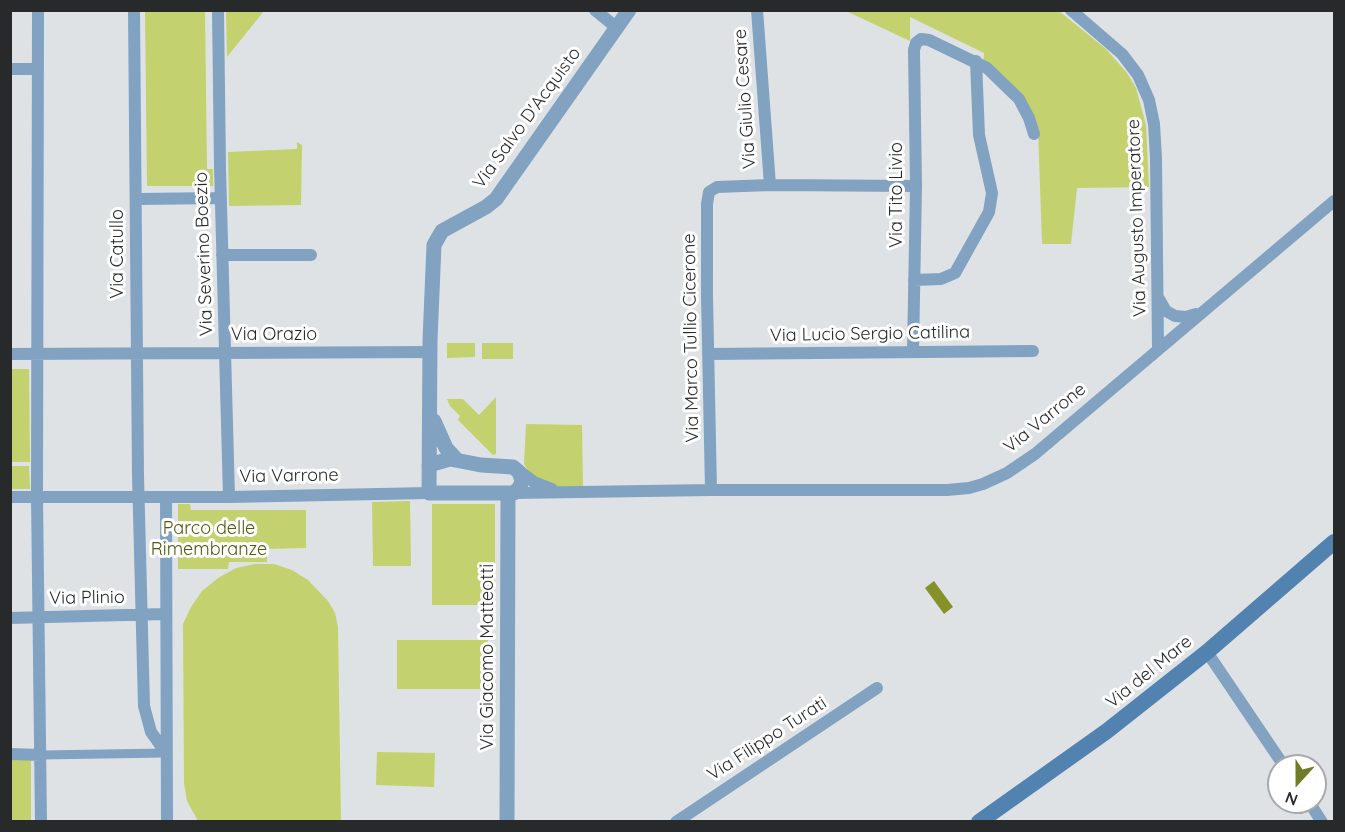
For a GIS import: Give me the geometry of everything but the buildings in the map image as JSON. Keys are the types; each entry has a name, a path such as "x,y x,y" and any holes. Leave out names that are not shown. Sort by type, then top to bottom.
{"main road":[{"name":"Via del Mare","path":"979,822 1104,733 1207,652 1335,542"}],"street":[{"path":"38,10 37,497 41,822"},
{"name":"Via Catullo","path":"134,10 139,496 145,713 151,732 166,753"},
{"name":"Via Severino Boezio","path":"218,10 229,496"},
{"path":"595,10 617,28"},
{"name":"Via Salvo D'Acquisto","path":"429,493 433,251 438,235 449,226 486,207 496,199 629,10"},
{"name":"Via Giulio Cesare","path":"757,10 770,185"},
{"name":"Via Augusto Imperatore","path":"1071,10 1122,54 1138,75 1149,100 1156,152 1158,348"},
{"name":"Via Tito Livio","path":"913,352 916,186 914,50 918,40 924,39 976,62"},
{"path":"976,62 997,77 1019,99 1034,134"},
{"path":"914,280 941,279 955,273 990,208 991,185 979,135 976,62"},
{"path":"10,69 38,69"},
{"path":"770,185 916,186"},
{"name":"Via Marco Tullio Cicerone","path":"711,490 708,193 713,188 770,185"},
{"path":"136,199 221,198"},
{"name":"Via Varrone","path":"10,497 947,490 975,487 1002,476 1026,461 1068,428 1158,348 1335,201"},
{"path":"222,255 311,255"},
{"path":"1158,299 1166,311 1175,316 1186,317 1202,311"},
{"name":"Via Lucio Sergio Catilina","path":"708,354 1033,351"},
{"name":"Via Orazio","path":"10,354 430,352"},
{"name":"Via Salvo D'Acquisto","path":"430,409 439,436 457,460"},
{"path":"429,465 444,460 457,460 517,469"},
{"name":"Via Varrone","path":"517,469 539,485 568,492"},
{"name":"Via Giacomo Matteotti","path":"507,822 511,493 519,489 521,484 521,476 517,469"},
{"path":"166,497 167,822"},
{"name":"Via Plinio","path":"10,618 165,614"},
{"path":"1207,652 1276,754"},
{"name":"Via Filippo Turati","path":"676,822 877,688"},
{"path":"10,754 166,753"}],"green space":[{"path":"145,11 205,11 207,169 213,169 213,186 147,186"},
{"path":"226,11 264,11 227,57"},
{"path":"846,11 1059,11 1106,49 1127,73 1136,88 1146,125 1149,187 1077,188 1071,244 1042,244 1038,128 983,66 984,53 910,17 910,41"},
{"path":"297,142 302,145 301,205 229,206 228,152 297,149"},
{"path":"447,343 475,343 475,357 447,358"},
{"path":"482,343 513,343 513,359 482,359"},
{"path":"10,369 29,369 30,462 11,462"},
{"path":"496,397 496,454 493,455 458,420 460,416 450,406 447,399 463,399 479,415"},
{"path":"526,424 582,425 583,488 553,488 531,476 524,464"},
{"path":"10,466 29,466 30,489 11,489"},
{"path":"410,501 411,566 373,566 372,502"},
{"name":"Parco delle Rimembranze","path":"178,504 190,504 191,510 306,510 306,548 267,549 267,562 229,562 228,569 178,569"},
{"path":"432,504 495,504 495,605 432,605"},
{"path":"255,564 274,564 292,570 308,580 328,601 335,613 338,627 341,821 198,821 187,801 184,783 183,624 202,591 218,578 236,568"},
{"path":"397,640 488,640 488,689 397,689"},
{"path":"377,752 435,753 434,787 376,785"},
{"path":"10,759 31,759 31,821 11,821"}],"shaded area":[{"path":"934,581 953,607 944,614 925,588"}]}
